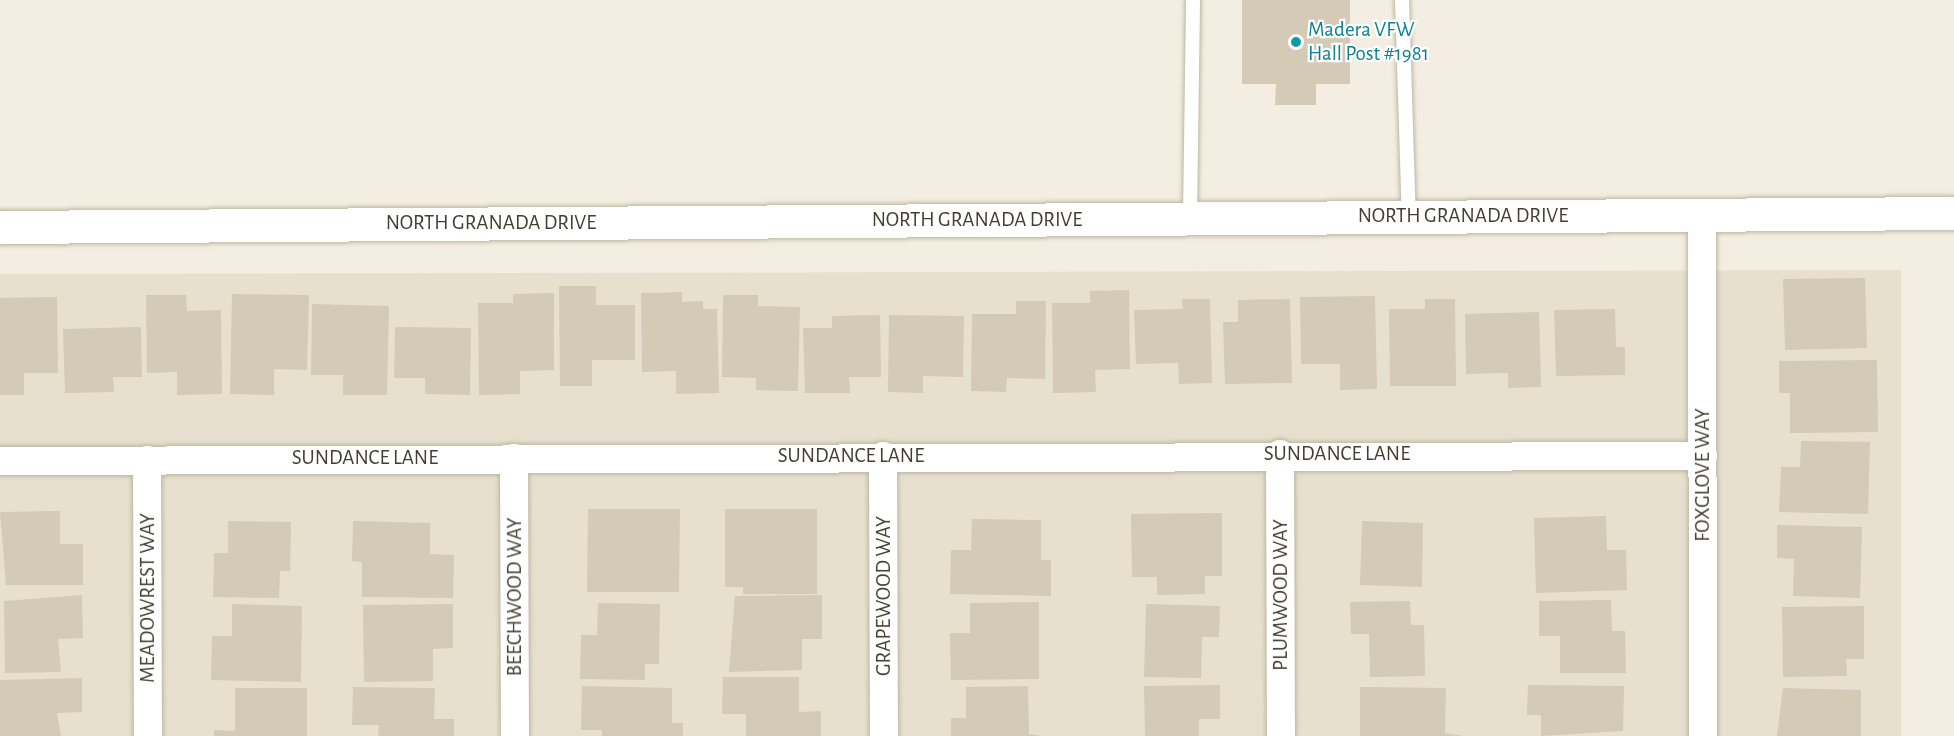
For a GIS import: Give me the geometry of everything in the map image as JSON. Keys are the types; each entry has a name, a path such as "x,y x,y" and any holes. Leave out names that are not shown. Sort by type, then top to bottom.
{"street":[{"name":"NORTH GRANADA DRIVE","path":"0,227 1954,213"},
{"name":"FOXGLOVE WAY","path":"1702,214 1703,736"},
{"name":"SUNDANCE LANE","path":"0,461 1280,454 1703,456"},
{"name":"PLUMWOOD WAY","path":"1280,454 1281,736"},
{"name":"GRAPEWOOD WAY","path":"884,456 884,736"},
{"name":"BEECHWOOD WAY","path":"514,458 515,736"},
{"name":"MEADOWREST WAY","path":"147,460 148,736"}],"lane":[{"path":"1190,218 1193,0"},
{"path":"1402,0 1409,217"}],"shaded area":[{"path":"1901,270 1901,736 0,736 0,274"}],"building":[{"name":"Madera VFW Hall Post #1981","path":"1242,0 1350,0 1350,84 1316,84 1316,105 1275,105 1276,84 1242,84"},
{"path":"1865,278 1867,348 1785,350 1783,279"},
{"path":"559,286 596,286 596,305 635,305 635,360 592,360 592,386 560,386"},
{"path":"1129,290 1130,369 1095,370 1096,392 1053,393 1052,303 1090,303 1090,291"},
{"path":"682,292 682,302 703,301 703,309 717,309 719,393 676,394 676,371 642,372 641,293"},
{"path":"554,293 554,370 520,371 520,394 479,395 478,303 513,303 513,294"},
{"path":"232,294 309,295 307,370 274,369 274,395 230,394"},
{"path":"146,295 186,295 187,311 221,310 222,394 177,395 177,372 147,373"},
{"path":"723,295 758,295 758,306 800,307 798,391 756,390 756,378 722,377"},
{"path":"1375,296 1377,389 1340,390 1340,364 1301,364 1300,297"},
{"path":"57,297 58,373 24,373 24,395 0,395 0,298"},
{"path":"1182,299 1210,299 1212,383 1179,384 1178,363 1136,364 1134,310 1183,309"},
{"path":"1290,299 1292,383 1225,384 1223,322 1238,322 1238,300"},
{"path":"1425,299 1455,299 1456,386 1390,386 1389,309 1425,309"},
{"path":"1016,301 1046,301 1045,379 1007,378 1006,392 971,391 972,314 1016,314"},
{"path":"312,304 389,306 387,395 343,395 343,375 311,375"},
{"path":"1615,309 1616,347 1625,347 1625,375 1556,376 1554,310"},
{"path":"1539,312 1541,387 1508,388 1508,373 1466,374 1465,314"},
{"path":"880,315 881,377 849,377 850,393 805,393 803,328 832,328 832,316"},
{"path":"889,315 964,316 963,377 923,376 923,393 888,392"},
{"path":"141,327 142,377 113,377 114,392 65,393 63,329"},
{"path":"395,327 471,328 470,395 425,394 425,378 394,378"},
{"path":"1877,360 1878,432 1790,433 1790,393 1779,393 1779,361"},
{"path":"1801,441 1870,442 1868,514 1779,512 1781,467 1800,467"},
{"path":"588,509 680,509 679,592 587,592"},
{"path":"725,509 817,509 817,594 743,594 743,587 725,587"},
{"path":"60,511 60,544 83,544 83,585 6,585 0,512"},
{"path":"1222,513 1222,576 1205,576 1205,594 1157,595 1157,577 1132,577 1131,514"},
{"path":"1606,516 1607,550 1626,550 1627,590 1536,593 1534,518"},
{"path":"972,519 1041,520 1041,560 1051,560 1051,596 950,594 951,550 971,550"},
{"path":"228,521 291,522 290,571 280,571 279,598 213,597 214,553 228,553"},
{"path":"353,521 430,523 430,554 454,555 453,598 362,597 362,562 352,561"},
{"path":"1362,521 1423,523 1422,587 1360,585"},
{"path":"1777,525 1862,527 1860,598 1793,596 1794,559 1777,558"},
{"path":"82,595 83,638 58,639 61,672 5,673 4,601"},
{"path":"822,595 822,639 802,639 802,670 729,672 735,596"},
{"path":"1611,600 1612,631 1625,631 1626,673 1560,673 1560,636 1539,636 1539,601"},
{"path":"1410,601 1411,625 1424,625 1425,676 1370,677 1369,634 1351,634 1350,602"},
{"path":"1039,602 1039,679 951,680 950,633 970,633 970,603"},
{"path":"598,603 660,604 659,664 645,664 645,680 580,679 581,635 597,635"},
{"path":"232,604 302,606 301,682 211,680 212,636 232,636"},
{"path":"453,604 453,648 433,649 433,681 364,682 363,605"},
{"path":"1146,604 1220,606 1219,637 1202,637 1201,678 1144,677"},
{"path":"1864,606 1864,659 1846,659 1847,676 1783,677 1782,607"},
{"path":"723,677 799,677 799,712 821,711 821,736 746,736 746,714 722,714"},
{"path":"82,678 82,712 57,713 61,736 0,736 0,680"},
{"path":"1220,685 1220,719 1199,719 1199,736 1145,736 1144,686"},
{"path":"1528,685 1624,686 1623,731 1541,736 1541,715 1527,715"},
{"path":"582,686 672,688 672,723 683,723 683,736 602,736 602,730 581,730"},
{"path":"1028,686 1029,734 1042,736 951,736 951,718 966,718 966,687"},
{"path":"353,687 435,688 434,719 454,719 454,736 378,736 379,725 352,725"},
{"path":"1360,687 1446,688 1445,733 1463,736 1360,736"},
{"path":"235,688 307,688 307,736 214,736 214,730 235,731"},
{"path":"1783,688 1861,690 1861,736 1777,736"}],"place":[{"name":"Madera VFW Hall Post #1981","path":"1296,42"}]}
